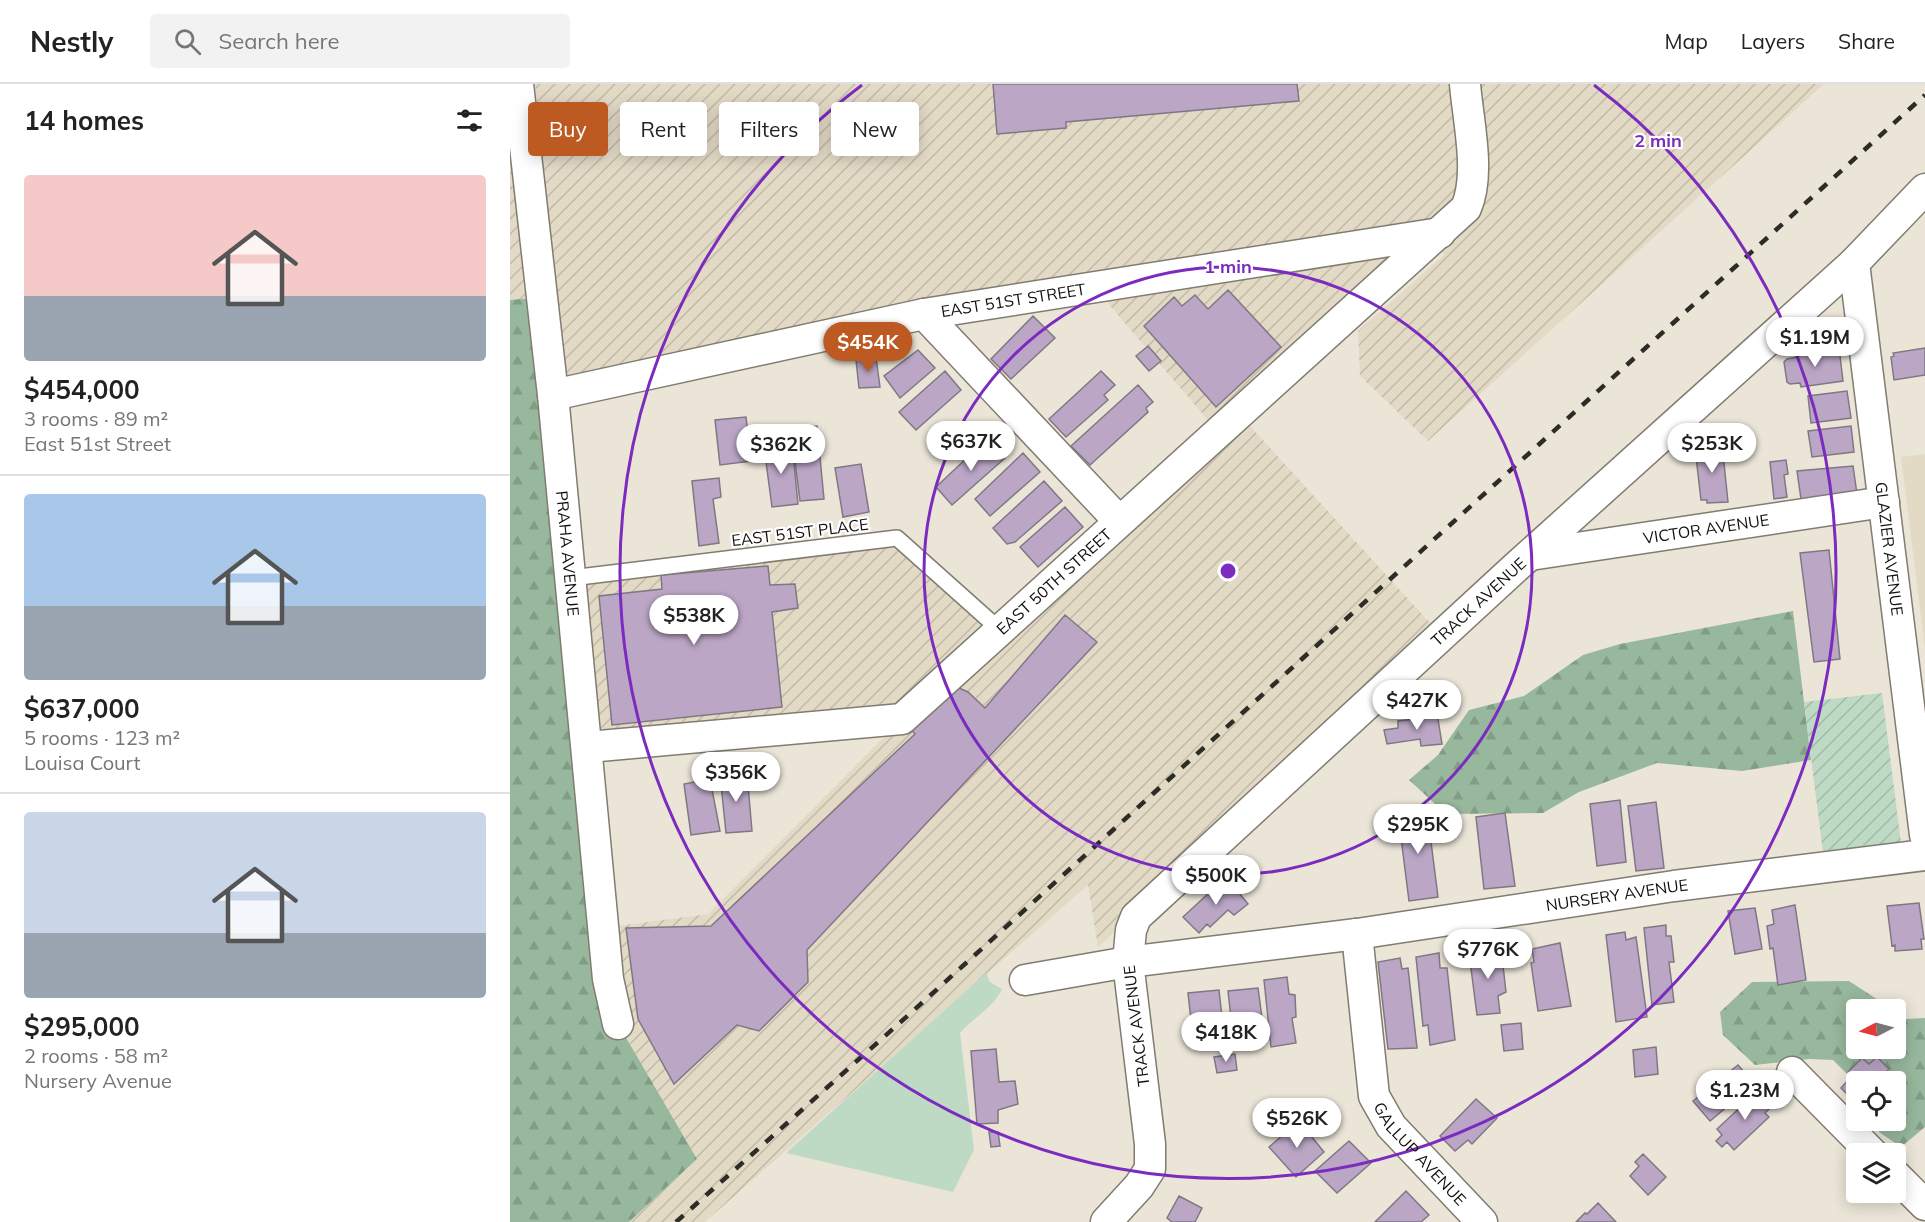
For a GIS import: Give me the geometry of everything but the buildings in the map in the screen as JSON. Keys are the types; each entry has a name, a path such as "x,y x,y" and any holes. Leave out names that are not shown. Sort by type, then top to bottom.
{"street":[{"name":"PRAHA AVENUE","path":"518,84 553,395 588,747 608,979 618,1024"},
{"name":"EAST 50TH STREET","path":"588,747 902,719 1466,208 1472,194 1473,177 1465,84"},
{"name":"TRACK AVENUE","path":"1106,1222 1139,1186 1150,1169 1150,1144 1128,962 1131,930 1136,917 1530,555 1854,263 1925,189"},
{"name":"EAST 51ST STREET","path":"553,395 924,314 1440,233"},
{"name":"GLAZIER AVENUE","path":"1854,263 1925,835"},
{"path":"924,314 1119,521"},
{"name":"VICTOR AVENUE","path":"1530,555 1884,502"},
{"name":"NURSERY AVENUE","path":"1025,980 1128,962 1357,934 1674,886 1925,855"},
{"name":"GALLUP AVENUE","path":"1357,934 1374,1096 1391,1126 1482,1222"},
{"path":"1792,1072 1862,1143"},
{"path":"1906,1186 1925,1205"}],"lane":[{"name":"EAST 51ST PLACE","path":"571,578 897,538 1000,630"}],"shaded area":[{"path":"510,84 542,297 510,300"},
{"path":"535,84 1824,84 1428,441 1360,376 1358,331 1444,255 1435,237 1239,414 1442,636 1098,947 1088,885 705,1222 629,1222 697,1159 618,1024 603,928 708,914 901,720 588,747 571,578 897,538 1000,630 1218,432 1094,287 1434,233 1427,219 1055,278 565,378 542,156 608,156 608,102 537,102"},
{"path":"1925,454 1925,649 1901,457"}],"green space":[{"path":"542,297 618,1024 697,1159 629,1222 510,1222 510,300"},
{"path":"1793,611 1811,760 1742,771 1657,763 1579,792 1543,813 1446,814 1409,780 1438,755 1469,710 1524,696 1583,655 1620,644"},
{"path":"1882,693 1901,843 1823,853 1804,702"},
{"path":"986,973 990,982 1002,989 994,1001 960,1033 974,1150 953,1192 786,1153"},
{"path":"1849,981 1877,999 1846,999 1846,1059 1906,1059 1906,1019 1925,1018 1925,1127 1906,1143 1895,1143 1879,1132 1906,1131 1906,1071 1846,1071 1846,1073 1833,1060 1809,1059 1755,1065 1723,1035 1720,1012 1752,982"}],"railway":[{"path":"676,1222 913,1011 1925,95"}]}
